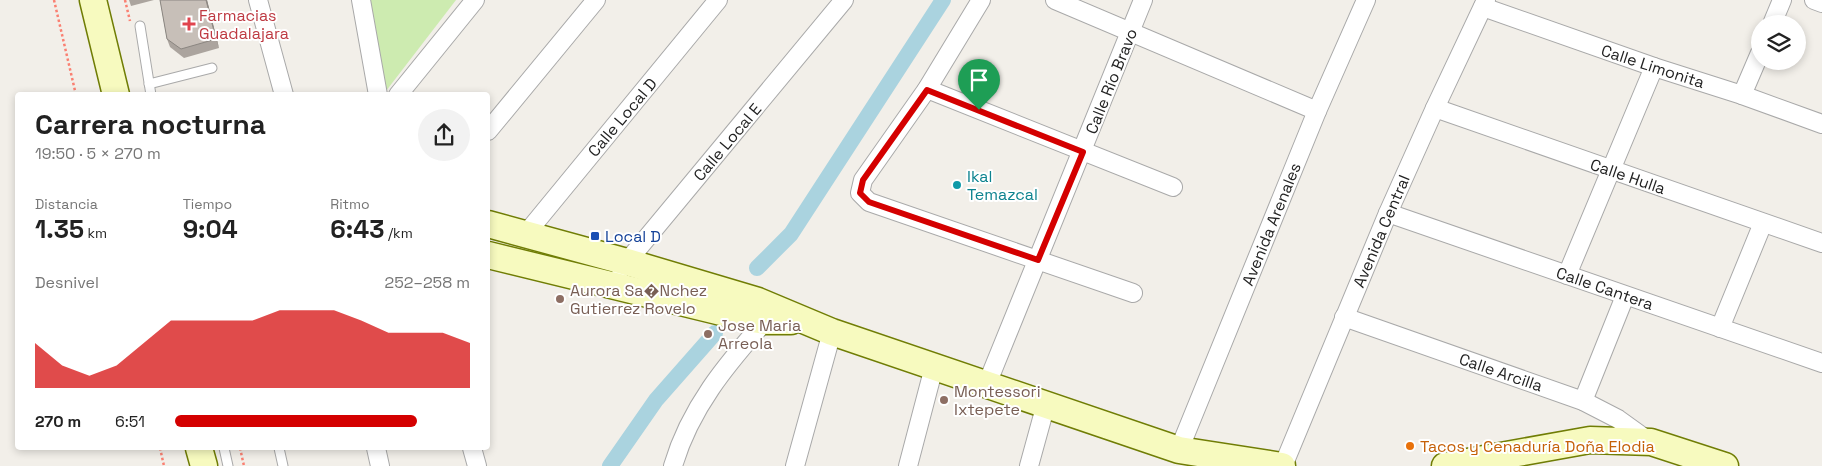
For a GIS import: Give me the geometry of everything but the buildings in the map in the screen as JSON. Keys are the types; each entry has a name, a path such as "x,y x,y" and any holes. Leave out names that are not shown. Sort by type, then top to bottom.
{"main road":[{"path":"93,0 118,92"},
{"path":"490,225 627,262 768,313 802,320 832,332 1046,404 1176,458 1283,466"},
{"path":"490,255 746,318 768,313"},
{"path":"1445,466 1490,463 1590,440 1651,442 1726,466"},
{"path":"200,450 204,466"}],"street":[{"path":"258,0 283,92"},
{"path":"361,0 377,92"},
{"path":"400,92 475,0"},
{"path":"490,129 596,0"},
{"name":"Calle Local D","path":"525,234 718,0"},
{"name":"Calle Local E","path":"610,284 844,0"},
{"path":"981,0 927,90 863,180 860,193 869,202 1134,293"},
{"path":"1055,0 1317,111"},
{"name":"Calle Río Bravo","path":"987,384 1144,0"},
{"name":"Avenida Arenales","path":"1176,458 1317,111 1366,0"},
{"path":"1776,15 1782,0"},
{"path":"1814,0 1822,3"},
{"name":"Calle Limonita","path":"1485,4 1654,67 1742,95 1822,124"},
{"name":"Avenida Central","path":"1283,466 1388,213 1435,108 1485,4"},
{"path":"1566,274 1654,67"},
{"path":"1742,95 1753,70"},
{"path":"927,90 1174,187"},
{"name":"Calle Hulla","path":"1435,108 1822,243"},
{"name":"Calle Cantera","path":"1388,213 1822,363"},
{"path":"1720,328 1763,224"},
{"path":"1583,401 1625,296"},
{"path":"673,466 682,440 697,409 735,355 768,313"},
{"name":"Calle Arcilla","path":"1344,317 1583,401 1618,419 1651,442"},
{"path":"795,466 832,332"},
{"path":"908,466 934,367"},
{"path":"1029,466 1046,404"},
{"path":"376,450 380,466"},
{"path":"473,450 477,466"}],"lane":[{"path":"140,26 150,92"},
{"path":"149,84 212,68"},
{"path":"224,450 228,466"},
{"path":"279,450 283,466"}],"path":[{"path":"54,0 75,92"},
{"path":"160,450 164,466"},
{"path":"240,450 244,466"}],"green space":[{"path":"367,0 456,0 386,91"}],"waterway":[{"path":"757,268 791,234 943,0"},
{"path":"610,466 656,400 715,333"}],"place":[{"name":"Farmacias Guadalajara","path":"189,24"},
{"name":"Ikal Temazcal","path":"957,185"},
{"name":"Local D","path":"595,236"},
{"name":"Aurora Sa�Nchez Gutierrez Rovelo","path":"560,299"},
{"name":"Jose Maria Arreola","path":"708,334"},
{"name":"Montessori Ixtepete","path":"944,400"},
{"name":"Tacos y Cenaduría Doña Elodia","path":"1410,446"}],"route":[{"path":"927,90 979,110 1083,152 1038,260 869,202 860,193 863,180 927,90"}]}
